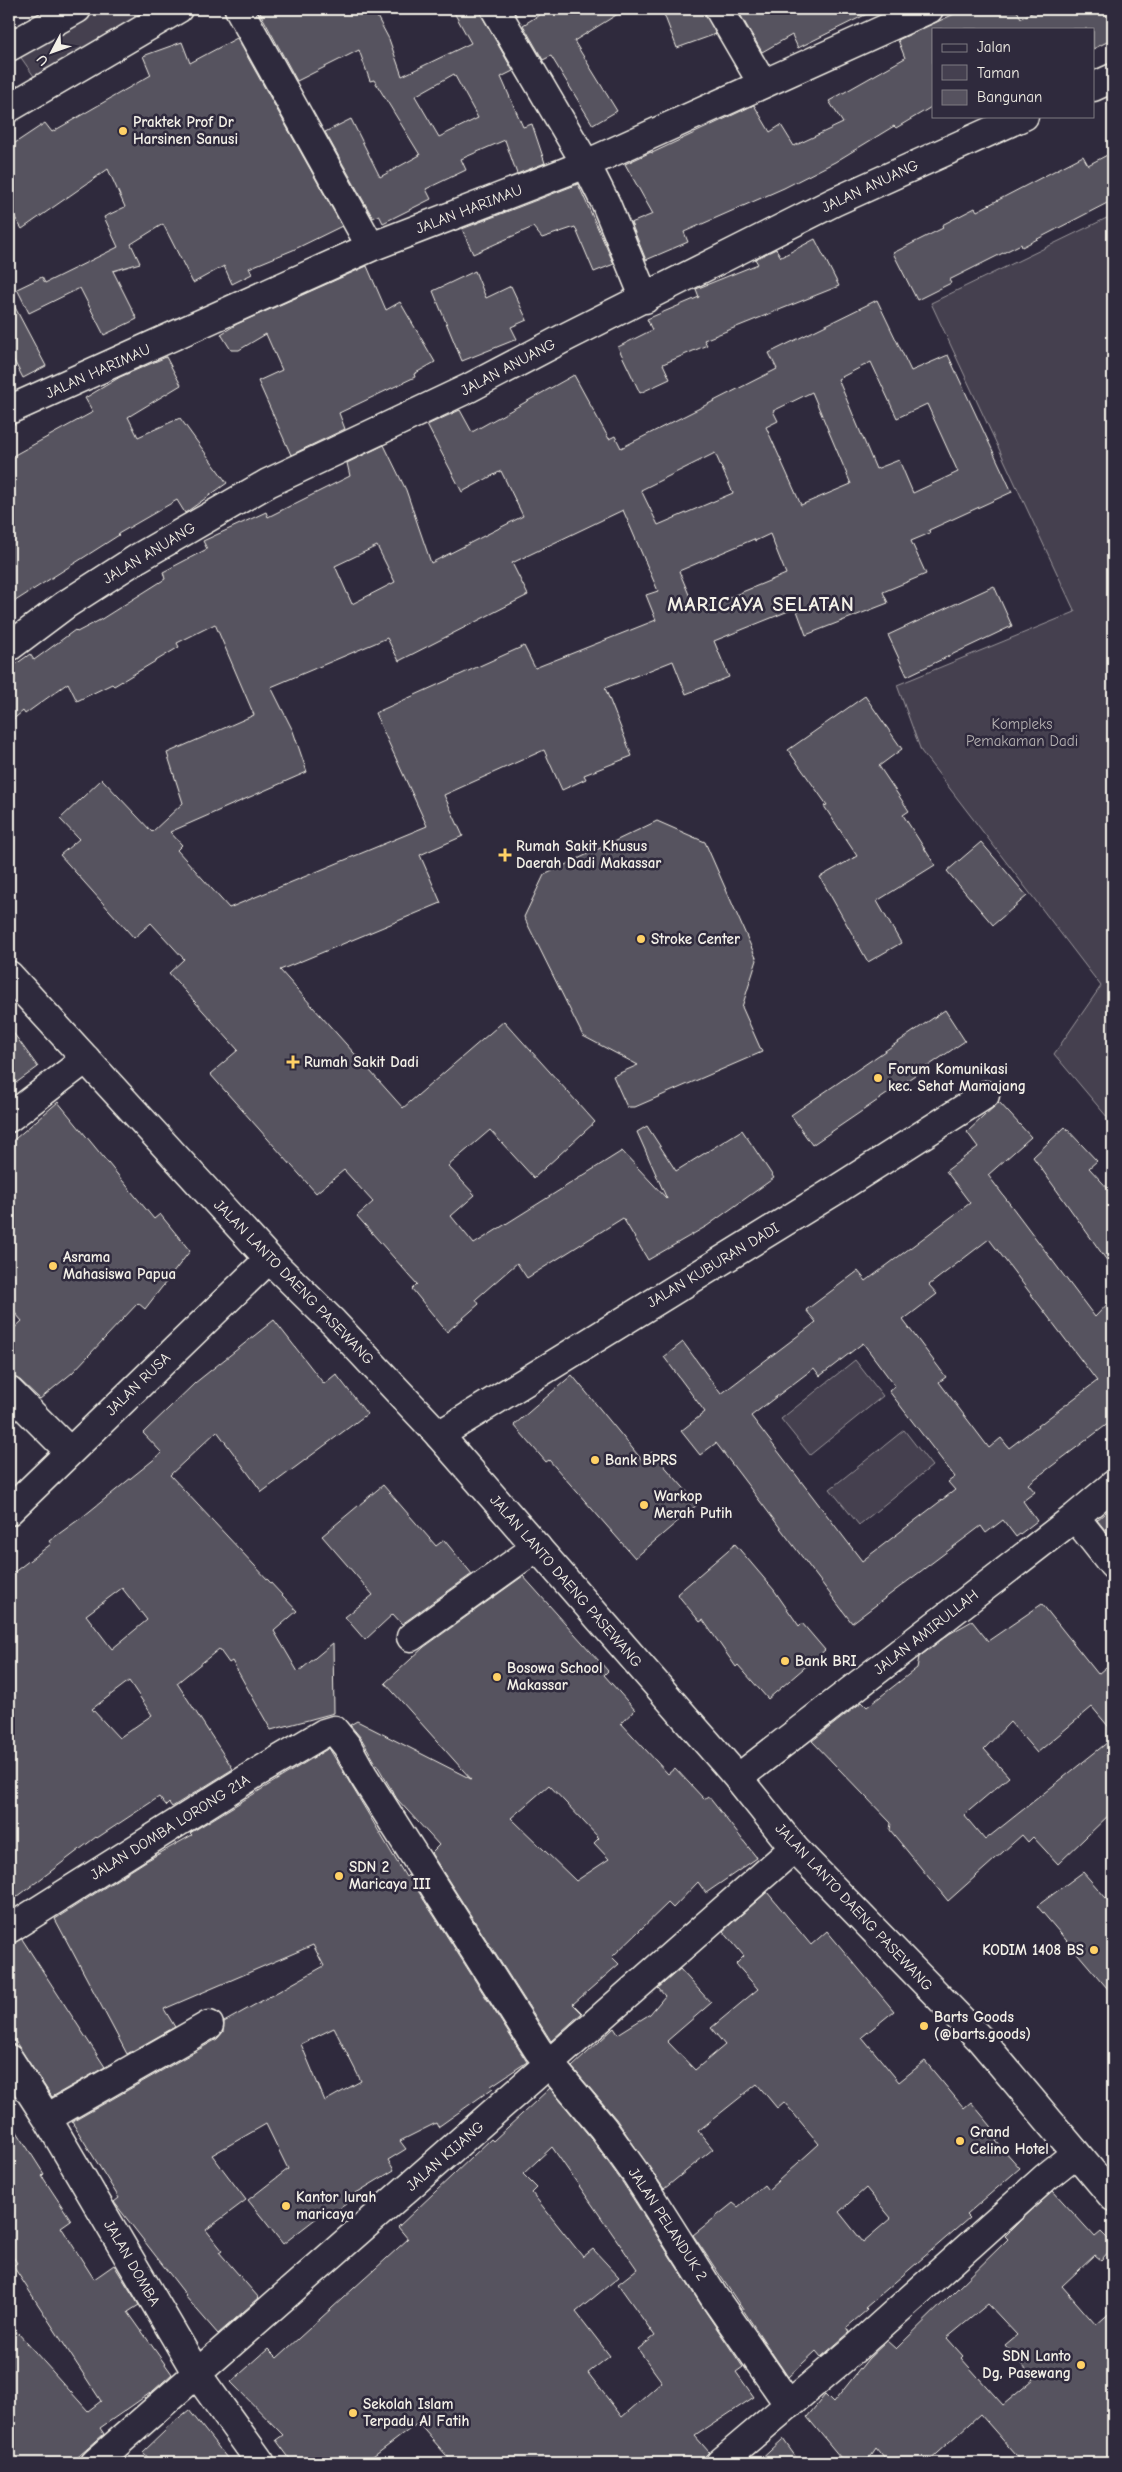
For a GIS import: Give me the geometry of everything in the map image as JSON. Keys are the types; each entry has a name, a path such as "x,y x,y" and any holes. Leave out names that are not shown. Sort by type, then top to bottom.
{"street":[{"path":"9,47 77,9"},
{"path":"10,103 178,9"},
{"path":"239,9 371,247"},
{"path":"495,9 586,164 606,204 645,299"},
{"path":"719,9 762,83"},
{"name":"JALAN HARIMAU","path":"9,410 371,247 586,164 762,83 930,9"},
{"path":"1094,87 1113,78"},
{"name":"JALAN ANUANG","path":"9,646 65,605 138,558 268,483 469,388 834,202 1020,118"},
{"name":"JALAN LANTO DAENG PASEWANG","path":"9,975 268,1259 333,1322 439,1435 738,1778 794,1848 980,2040 1113,2197"},
{"path":"9,1118 86,1059"},
{"name":"JALAN KUBURAN DADI","path":"439,1435 836,1190 985,1095"},
{"name":"JALAN RUSA","path":"9,1510 268,1259"},
{"path":"9,1391 69,1452"},
{"name":"JALAN AMIRULLAH","path":"738,1778 1075,1517 1113,1485"},
{"path":"1075,1517 1113,1565"},
{"path":"411,1638 536,1547"},
{"name":"JALAN DOMBA LORONG 21A","path":"9,1929 253,1775 324,1733 334,1730"},
{"name":"JALAN PELANDUK 2","path":"334,1730 348,1746 368,1782 543,2057 603,2128 636,2174 714,2297 789,2405"},
{"name":"JALAN KIJANG","path":"95,2463 197,2374 543,2057 794,1848"},
{"path":"47,2118 209,2025"},
{"name":"JALAN DOMBA","path":"9,2059 17,2090 47,2118 197,2374 261,2463"},
{"path":"720,2463 789,2405 1046,2177 1076,2153"}],"green space":[{"path":"92,9 170,9 38,82 15,49"},
{"name":"Kompleks Pemakaman Dadi","path":"1113,215 1113,1124 1054,1054 1101,986 921,751 897,685 1075,612 931,303"},
{"path":"855,1360 883,1396 810,1455 781,1419"},
{"path":"904,1430 932,1466 859,1525 830,1489"}],"building":[{"path":"258,9 373,9 389,39 402,76 471,43 452,9 478,9 513,71 501,77 523,127 532,124 545,163 517,174 505,140 461,159 466,170 426,189 431,199 383,223 379,215 373,218 325,132 351,119 380,177 420,155 374,80 370,81 359,50 297,81","holes":["454,74 478,118 439,137 415,96"]},
{"path":"549,9 626,9 574,41 617,111 593,125 551,56 543,60 523,25"},
{"path":"662,9 703,9 716,34 677,48"},
{"path":"737,9 877,9 798,48 792,35 762,52"},
{"path":"965,9 1016,9 1021,18 1040,9 1113,9 1113,39 1094,48 1094,28 932,28 932,107 896,128 894,126 835,162 784,188 684,232 688,242 646,260 631,223 653,214 625,164 754,105 770,132 781,125 794,146 843,123 829,101 905,58 898,40"},
{"path":"237,38 342,226 293,250 249,268 252,274 232,284 224,266 193,283 163,224 131,244 140,263 113,271 137,319 104,335 80,288 29,313 17,289 42,277 45,283 118,247 104,217 125,207 108,169 22,229 9,208 9,147 45,123 52,132 151,75 143,56 182,42 190,63"},
{"path":"1113,152 1113,200 1022,247 1021,244 949,280 951,283 917,300 893,253 943,228 942,225 975,208 977,211 1083,156 1088,165"},
{"path":"578,184 614,264 594,272 575,227 542,238 533,227 473,254 462,229"},
{"path":"815,239 839,286 704,340 707,345 663,364 670,379 640,393 618,347 652,330 647,319 699,297 696,289 758,264 755,259 776,249 781,257"},
{"path":"367,266 386,310 400,302 435,362 414,374 415,377 339,413 345,429 291,455 258,381 282,370 266,334 239,350 231,350 221,334 237,324"},
{"path":"475,271 486,298 511,286 527,320 511,327 517,339 462,361 433,291"},
{"path":"9,296 46,366 23,378 9,351"},
{"path":"877,300 911,371 948,355 1012,492 929,530 930,533 911,541 926,574 883,592 888,603 806,635 796,608 714,641 729,677 686,694 673,661 605,688 632,756 584,775 586,779 562,790 544,750 444,795 463,836 420,855 441,903 280,970 403,1108 504,1021 595,1122 534,1178 490,1130 448,1166 475,1195 451,1216 474,1244 622,1151 667,1199 637,1132 647,1126 676,1171 742,1130 774,1178 707,1226 648,1260 623,1218 527,1278 517,1263 476,1299 479,1304 447,1332 412,1289 417,1284 357,1216 373,1202 344,1170 316,1193 210,1074 238,1050 169,973 184,959 151,923 134,938 60,855 79,839 60,819 102,779 152,832 183,803 167,753 254,715 215,624 177,643 179,647 114,686 112,684 77,701 68,683 25,714 23,711 9,723 9,669 30,654 34,660 75,630 77,632 100,620 165,579 163,572 207,549 203,541 266,512 268,517 350,476 347,463 384,445 406,490 431,563 523,516 501,471 462,492 427,425 460,410 472,432 574,375 609,439 615,436 621,448 777,369 769,353","holes":["871,362 897,418 927,404 958,472 913,493 899,460 876,469 838,379","812,392 851,484 801,505 766,427 778,421 773,411","715,453 733,493 658,525 641,490","623,510 658,591 646,595 656,620 535,668 524,646 375,713 427,826 229,908 177,850 182,845 170,832 307,772 293,731 271,687 387,638 399,661 528,595 512,563","770,534 786,574 696,611 679,571 754,539 755,541","377,546 395,582 352,604 335,566"]},
{"path":"166,357 181,385 128,417 138,437 180,418 227,483 185,513 177,500 118,534 9,605 9,458 93,412 85,398 120,377"},
{"path":"994,586 1012,626 907,676 888,635"},
{"path":"865,696 902,749 879,766 909,811 903,815 935,865 877,901 901,943 868,962 820,877 857,856 824,806 827,805 788,750"},
{"name":"Stroke Center","path":"657,821 705,842 757,960 742,1007 762,1052 635,1107 627,1107 613,1076 638,1065 583,1036 524,917 544,875"},
{"path":"981,842 1027,896 993,925 947,871"},
{"name":"Forum Komunikasi kec. Sehat Mamajang","path":"945,1010 965,1041 812,1145 791,1115"},
{"path":"9,1027 38,1067 9,1088"},
{"path":"58,1102 154,1219 160,1214 190,1251 145,1309 138,1303 72,1373 40,1399 20,1380 9,1376 9,1333 22,1321 9,1306 9,1144"},
{"path":"999,1102 1031,1137 988,1175 1095,1317 1113,1298 1113,1420 1028,1484 1035,1492 1023,1501 1037,1521 1016,1537 1003,1520 986,1533 981,1526 852,1623 716,1443 700,1455 681,1431 705,1412 664,1357 683,1342 721,1394 816,1322 806,1310 858,1271 866,1281 970,1203 946,1171 978,1147 967,1132","holes":["989,1239 1097,1381 1009,1448 1001,1438 989,1448 939,1382 946,1377 903,1320 937,1294 929,1285","863,1343 895,1386 889,1391 955,1477 948,1482 955,1490 862,1561 751,1416 814,1368 820,1376"]},
{"path":"1065,1127 1097,1161 1089,1168 1113,1194 1113,1269 1033,1157"},
{"path":"274,1320 324,1384 336,1374 367,1414 262,1492 217,1431 170,1475 297,1611 274,1631 298,1672 333,1643 334,1713 271,1730 232,1661 229,1663 219,1649 177,1683 233,1769 172,1807 169,1803 166,1806 159,1797 96,1837 9,1903 9,1576 51,1544 49,1541 85,1515 162,1453 143,1433 195,1383","holes":["122,1588 147,1620 112,1649 86,1615","129,1681 152,1715 119,1738 92,1709"]},
{"path":"572,1375 642,1460 652,1452 698,1504 635,1558 549,1460 546,1462 514,1425"},
{"path":"9,1413 16,1420 9,1427"},
{"path":"383,1485 436,1546 444,1540 472,1574 402,1624 393,1614 365,1640 345,1617 373,1595 322,1536"},
{"path":"1113,1506 1113,1540 1097,1520"},
{"path":"735,1544 774,1590 799,1626 802,1623 825,1650 768,1699 738,1665 736,1667 703,1620 700,1622 677,1594"},
{"path":"523,1576 608,1671 604,1675 635,1710 621,1723 668,1774 675,1768 704,1799 708,1796 757,1858 706,1893 698,1882 673,1908 668,1903 612,1957 619,1964 573,2004 582,2013 551,2041 431,1853 439,1845 397,1799 361,1738 350,1725 357,1721 471,1779 385,1683 424,1647","holes":["549,1785 599,1838 594,1843 609,1859 576,1881 511,1818"]},
{"path":"1042,1604 1098,1674 1113,1661 1113,1732 1092,1707 1037,1753 1010,1722 984,1749 1009,1777 964,1815 985,1840 1113,1738 1113,1811 1058,1864 1033,1837 1028,1842 1022,1835 948,1901 890,1830 891,1823 812,1741 862,1702 867,1707 917,1668 919,1657 949,1634 972,1621 988,1641"},
{"path":"329,1748 406,1877 408,1875 527,2062 491,2086 493,2088 438,2127 436,2123 400,2141 406,2149 388,2160 394,2170 343,2201 346,2204 330,2215 327,2210 283,2244 248,2200 288,2169 266,2124 212,2155 246,2200 206,2230 222,2250 219,2252 259,2298 218,2334 185,2296 114,2202 119,2198 72,2122 217,2039 223,2032 224,2022 324,1966 313,1945 164,2009 175,2027 127,2054 55,1919 146,1861 192,1835 190,1833","holes":["334,2028 361,2081 325,2101 301,2044"]},
{"name":"KODIM 1408 BS","path":"1083,1872 1113,1906 1113,1995 1037,1906"},
{"path":"767,1892 811,1945 827,1931 894,2011 862,2037 899,2082 925,2061 964,2108 971,2102 1001,2138 996,2141 1020,2168 966,2215 969,2218 865,2308 867,2310 847,2327 850,2332 821,2357 816,2351 788,2377 693,2235 733,2203 738,2207 764,2185 768,2190 819,2144 784,2102 777,2108 757,2084 698,2131 713,2149 664,2189 616,2119 572,2067 614,2028 618,2034 650,2014 665,1996 658,1988 680,1969 711,2003 667,2041 695,2070 725,2045 711,2028 758,1989 736,1964 744,1956 723,1931","holes":["866,2188 891,2218 863,2242 839,2212"]},
{"path":"22,1939 105,2067 52,2097 9,2032 9,1944"},
{"path":"550,2088 591,2138 623,2183 743,2367 736,2372 754,2397 695,2436 709,2452 698,2463 453,2463 418,2423 365,2463 293,2463 276,2440 283,2435 231,2382 268,2349 277,2358 408,2239 398,2227 491,2139 493,2141","holes":["552,2147 637,2269 618,2284 655,2336 638,2349 662,2382 622,2417 588,2373 610,2356 576,2312 619,2277 593,2249 583,2257 532,2193 537,2188 523,2174"]},
{"path":"9,2119 44,2174 42,2176 71,2220 61,2227 94,2279 114,2265 139,2305 128,2312 172,2374 153,2391 100,2428 104,2434 71,2463 9,2463 9,2323 88,2411 101,2401 13,2266 17,2263 9,2251"},
{"path":"1053,2191 1095,2237 1101,2232 1113,2244 1113,2247 1101,2260 1095,2255 1062,2286 1096,2325 1113,2310 1113,2463 1023,2463 980,2414 926,2463 888,2463 876,2448 866,2463 845,2463 807,2417 825,2395 833,2403 868,2359 887,2341 896,2349 1008,2239 1005,2236","holes":["988,2304 1017,2335 1005,2345 1034,2379 1003,2405 961,2358 963,2356 947,2338"]},
{"path":"189,2410 231,2463 153,2463 143,2452 165,2429"},
{"path":"783,2439 800,2463 757,2463"}],"place":[{"name":"Praktek Prof Dr Harsinen Sanusi","path":"123,131"},
{"name":"Rumah Sakit Khusus Daerah Dadi Makassar","path":"505,855"},
{"name":"Stroke Center","path":"641,939"},
{"name":"Rumah Sakit Dadi","path":"293,1062"},
{"name":"Forum Komunikasi kec. Sehat Mamajang","path":"878,1078"},
{"name":"Asrama Mahasiswa Papua","path":"53,1266"},
{"name":"Bank BPRS","path":"595,1460"},
{"name":"Warkop Merah Putih","path":"644,1505"},
{"name":"Bank BRI","path":"785,1661"},
{"name":"Bosowa School Makassar","path":"497,1677"},
{"name":"SDN 2 Maricaya III","path":"339,1876"},
{"name":"KODIM 1408 BS","path":"1094,1950"},
{"name":"Barts Goods (@barts.goods)","path":"924,2026"},
{"name":"Grand Celino Hotel","path":"960,2141"},
{"name":"Kantor lurah maricaya","path":"286,2206"},
{"name":"SDN Lanto Dg, Pasewang","path":"1081,2365"},
{"name":"Sekolah Islam Terpadu Al Fatih","path":"353,2413"}],"district":[{"name":"MARICAYA SELATAN","path":"761,604"}]}
